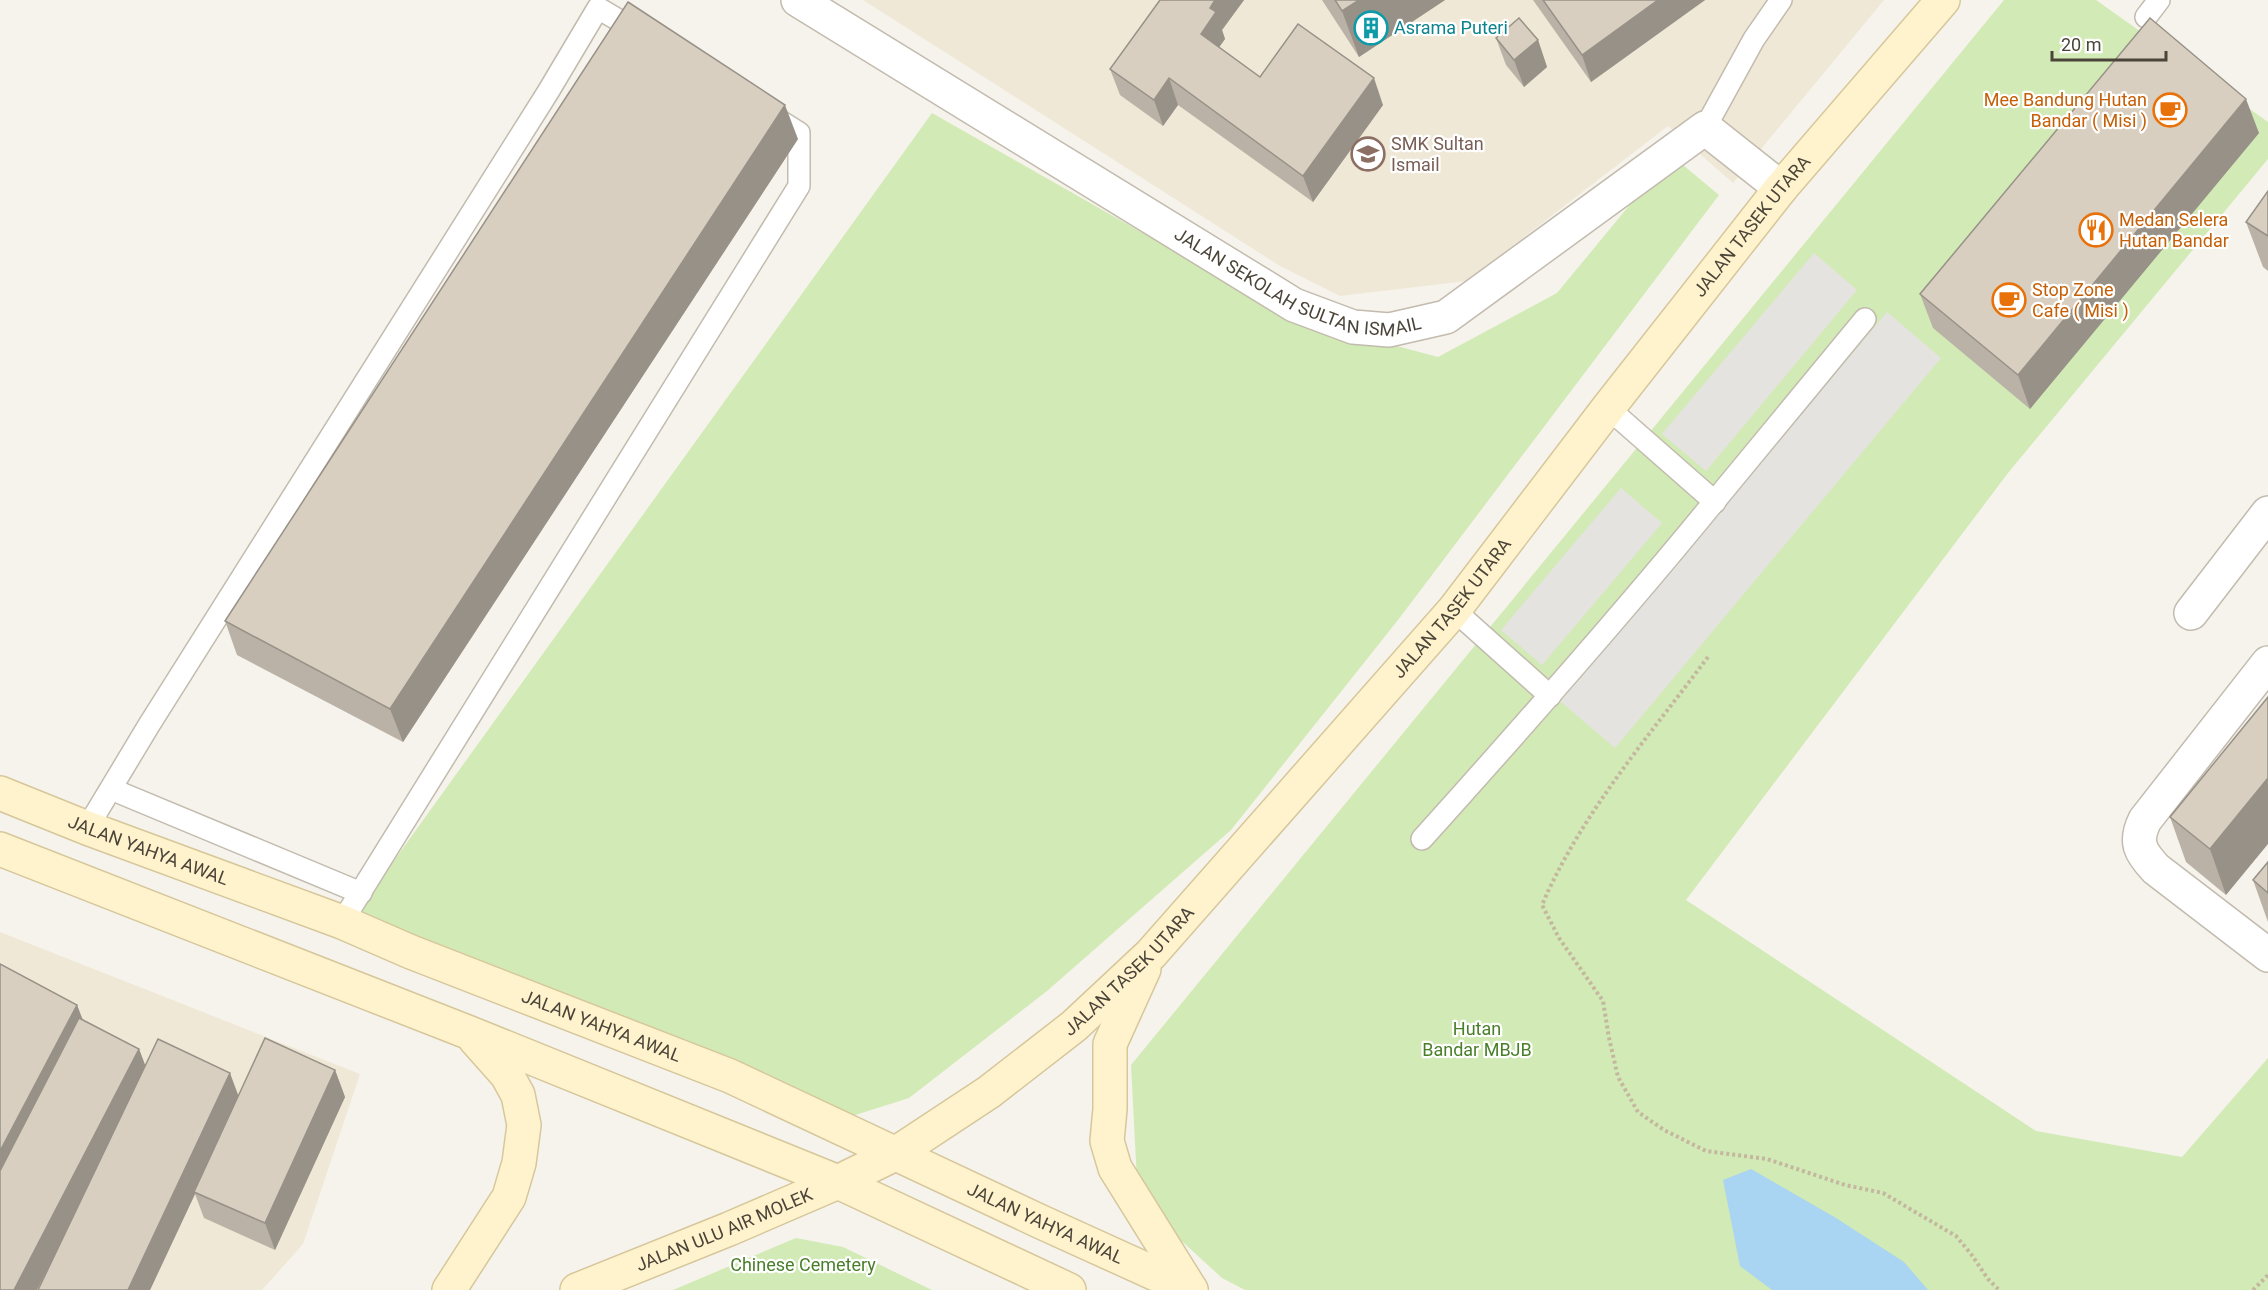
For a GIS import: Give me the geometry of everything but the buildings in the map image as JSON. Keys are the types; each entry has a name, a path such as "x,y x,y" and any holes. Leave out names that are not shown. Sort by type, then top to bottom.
{"main road":[{"name":"JALAN TASEK UTARA","path":"838,1182 895,1154 989,1092 1074,1026 1151,954 1454,610 1608,408 1781,188 1943,0"},
{"name":"JALAN YAHYA AWAL","path":"0,793 87,828 342,922 411,952 730,1076 1191,1290"},
{"path":"0,849 838,1182 1069,1290"},
{"path":"1151,954 1110,1044 1110,1109 1107,1141 1115,1168 1191,1290"},
{"path":"449,1290 509,1197 519,1163 525,1125 518,1095 507,1075 470,1034"},
{"name":"JALAN ULU AIR MOLEK","path":"577,1290 838,1182"}],"street":[{"name":"JALAN SEKOLAH SULTAN ISMAIL","path":"798,0 1294,305 1353,327 1389,330 1446,317 1705,128"},
{"path":"1705,128 1781,188"},
{"path":"2191,613 2268,513"},
{"path":"2268,663 2145,820 2139,836 2142,853 2156,869 2268,955"}],"lane":[{"path":"1705,128 1754,39 1781,0"},
{"path":"2146,17 2159,0"},
{"path":"87,828 548,92 598,8 659,44"},
{"path":"342,922 799,186 799,133 759,108"},
{"path":"1422,840 1550,696 1715,502 1782,417 1865,319"},
{"path":"1608,408 1715,502"},
{"path":"1454,610 1550,696"},
{"path":"116,781 360,893"}],"path":[{"path":"1708,657 1614,782 1551,883 1542,905 1559,938 1603,1001 1618,1077 1638,1112 1664,1130 1706,1151 1767,1159 1845,1185 1883,1193 1956,1236 1999,1290"},
{"path":"2253,1290 2268,1275"}],"shaded area":[{"name":"SMK Sultan Ismail","path":"863,0 1884,0 1733,183 1668,126 1467,281 1340,296 1280,266"},
{"path":"1814,253 1857,290 1706,471 1662,434"},
{"path":"1887,312 1941,358 1615,748 1560,701"},
{"path":"1621,488 1662,523 1542,665 1501,630"},
{"path":"0,932 360,1074 303,1244 262,1290 0,1290"}],"green space":[{"name":"Hutan Bandar MBJB","path":"2004,0 2096,0 2268,122 2268,159 2008,473 1686,900 2036,1131 2182,1157 2268,1058 2268,1290 1245,1290 1222,1278 1138,1201 1131,1065"},
{"path":"932,113 1292,318 1438,357 1557,293 1671,155 1719,195 1398,620 1231,830 1047,991 909,1098 852,1116 357,912"},
{"name":"Chinese Cemetery","path":"796,1238 843,1247 932,1290 673,1290"}],"water":[{"path":"1751,1169 1836,1218 1904,1262 1928,1290 1772,1290 1740,1266 1723,1180"}],"place":[{"name":"Asrama Puteri","path":"1371,28"},
{"name":"Mee Bandung Hutan Bandar ( Misi )","path":"2170,110"},
{"name":"SMK Sultan Ismail","path":"1368,154"},
{"name":"Medan Selera Hutan Bandar","path":"2096,230"},
{"name":"Stop Zone Cafe ( Misi )","path":"2009,300"}]}
